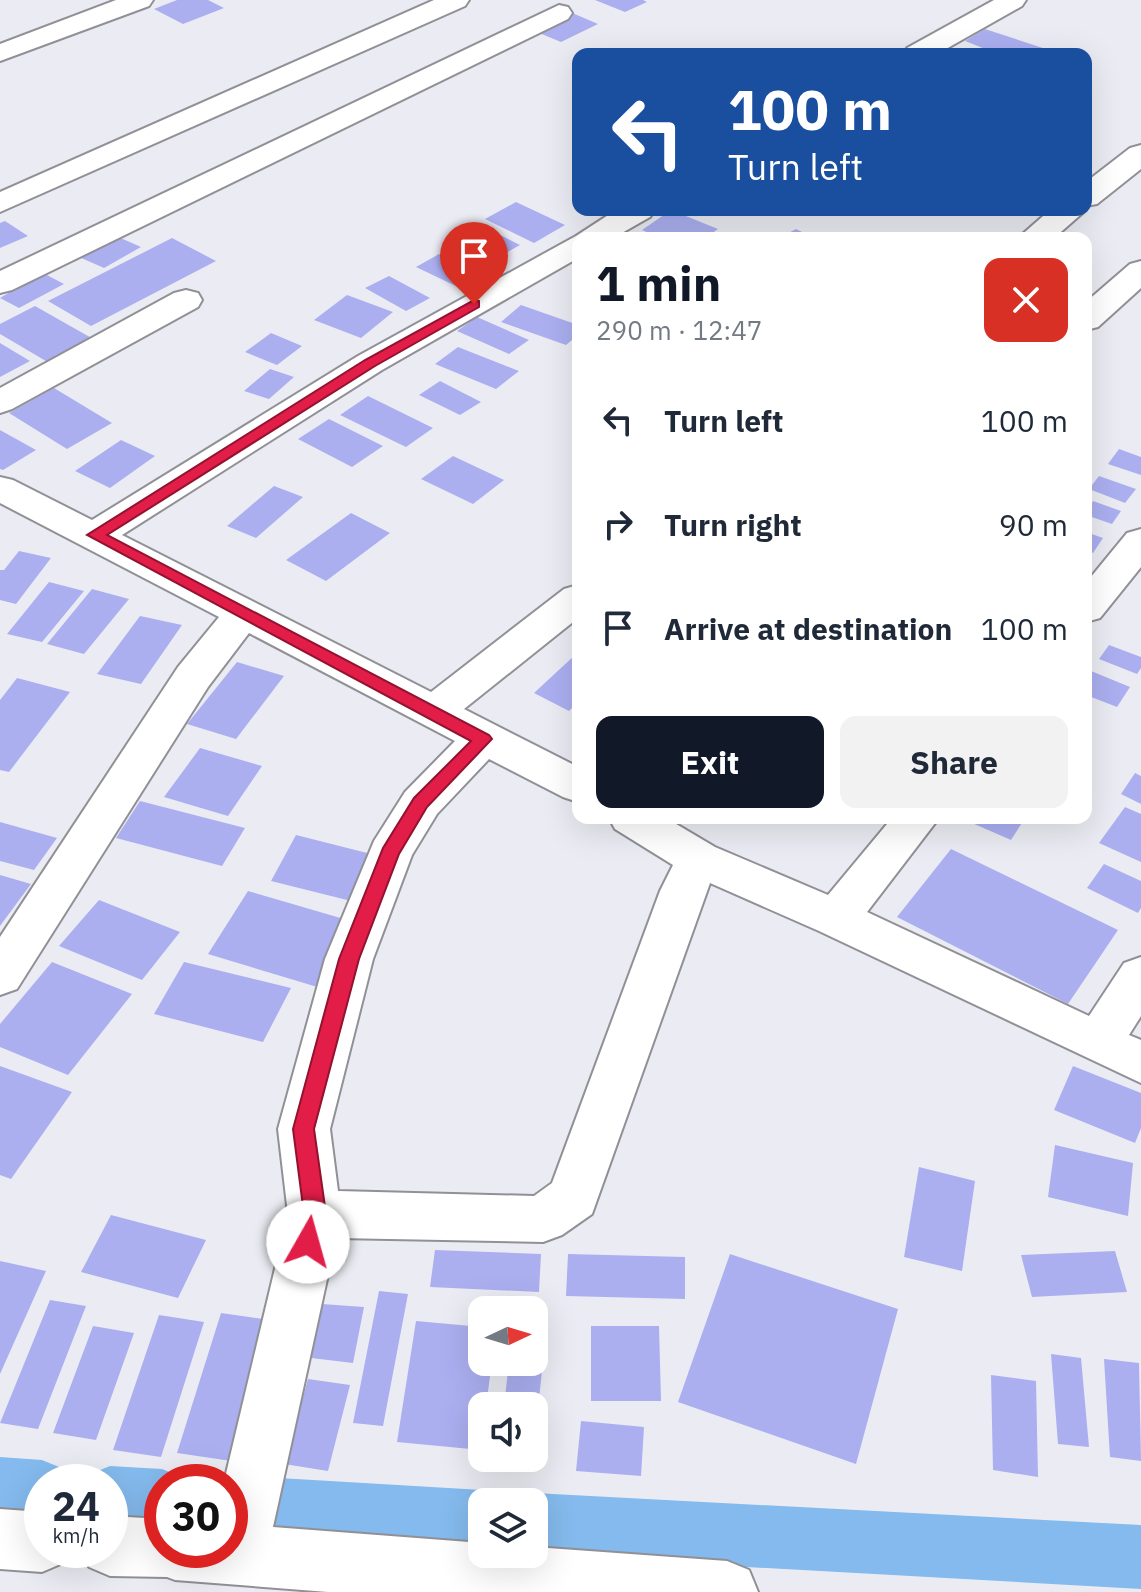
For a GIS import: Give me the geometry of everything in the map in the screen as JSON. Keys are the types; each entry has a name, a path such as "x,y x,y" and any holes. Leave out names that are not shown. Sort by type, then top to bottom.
{"street":[{"path":"0,53 140,0"},
{"path":"0,203 456,0"},
{"path":"928,48 1013,0"},
{"path":"0,283 559,13"},
{"path":"1092,192 1141,154"},
{"path":"600,232 628,216"},
{"path":"1042,232 1062,216"},
{"path":"95,535 370,363 572,248"},
{"path":"1092,317 1128,301 1141,271"},
{"path":"0,402 186,300"},
{"path":"0,488 483,739 572,774"},
{"path":"1092,602 1141,541"},
{"path":"432,713 572,603"},
{"path":"0,976 193,677 242,615"},
{"path":"483,739 421,803 390,853 349,959 304,1129 315,1214 258,1466 263,1558 727,1592"},
{"path":"641,824 699,859 836,918 1141,1063"},
{"path":"836,918 912,824"},
{"path":"315,1214 543,1219 573,1198 683,891 699,859"},
{"path":"1098,1043 1141,976"},
{"path":"0,1539 24,1541"}],"building":[{"path":"177,0 208,0 224,8 183,24 154,9"},
{"path":"595,0 643,0 647,2 625,12"},
{"path":"570,12 598,24 561,42 532,30"},
{"path":"985,29 1043,48 983,48 965,41"},
{"path":"516,202 565,225 534,243 485,219"},
{"path":"662,216 686,216 718,229 714,232 642,230"},
{"path":"5,221 28,236 0,248 0,223"},
{"path":"488,229 520,245 499,257 466,241"},
{"path":"116,236 141,247 104,268 79,257"},
{"path":"172,238 216,261 91,326 48,301"},
{"path":"439,254 483,274 460,288 416,267"},
{"path":"43,273 64,284 19,308 0,298"},
{"path":"389,276 430,298 406,311 365,288"},
{"path":"347,295 393,312 361,338 314,320"},
{"path":"521,305 572,323 572,340 566,345 501,322"},
{"path":"35,306 95,340 51,364 0,334 0,324"},
{"path":"477,317 529,340 509,354 457,331"},
{"path":"271,333 302,346 277,365 245,352"},
{"path":"0,343 30,361 0,377"},
{"path":"458,347 519,371 496,389 435,364"},
{"path":"270,369 294,377 269,399 244,391"},
{"path":"440,381 481,402 460,415 419,395"},
{"path":"54,388 112,423 67,449 9,413"},
{"path":"368,396 433,428 406,447 340,415"},
{"path":"329,419 383,446 352,467 298,439"},
{"path":"0,430 36,450 0,469"},
{"path":"121,440 155,456 110,488 75,471"},
{"path":"1119,449 1141,457 1141,475 1108,464"},
{"path":"453,456 504,480 473,504 421,479"},
{"path":"1099,476 1136,489 1125,503 1092,490"},
{"path":"274,486 303,497 256,538 227,526"},
{"path":"1092,503 1121,511 1112,524 1092,517"},
{"path":"351,513 390,533 326,581 286,560"},
{"path":"1092,534 1103,538 1092,553"},
{"path":"19,551 51,558 16,604 0,600 0,570 4,570"},
{"path":"49,582 84,591 42,642 7,634"},
{"path":"92,589 129,599 84,654 47,644"},
{"path":"140,616 182,625 141,684 97,674"},
{"path":"1109,645 1141,657 1141,668 1137,674 1099,659"},
{"path":"572,658 572,708 569,711 534,693"},
{"path":"237,662 284,676 236,739 187,724"},
{"path":"1092,671 1130,687 1117,707 1092,697"},
{"path":"17,678 70,692 9,772 0,770 0,700"},
{"path":"200,748 262,766 228,816 164,797"},
{"path":"1135,773 1141,776 1141,804 1121,794"},
{"path":"140,801 245,828 222,866 116,838"},
{"path":"1125,807 1141,814 1141,862 1099,843"},
{"path":"0,822 57,838 34,870 0,861"},
{"path":"974,824 1021,824 1011,840"},
{"path":"296,835 387,858 363,904 271,881"},
{"path":"951,849 1118,930 1068,1004 897,917"},
{"path":"1104,864 1141,881 1141,908 1138,913 1087,888"},
{"path":"0,875 31,884 0,926"},
{"path":"248,891 361,924 324,989 208,954"},
{"path":"99,900 180,932 142,980 59,946"},
{"path":"52,962 132,994 68,1075 0,1047 0,1024"},
{"path":"184,962 291,988 263,1042 154,1014"},
{"path":"0,1066 72,1092 11,1179 0,1175"},
{"path":"1073,1066 1141,1093 1141,1128 1135,1143 1054,1110"},
{"path":"1055,1145 1133,1163 1128,1216 1048,1197"},
{"path":"919,1167 975,1181 962,1271 904,1257"},
{"path":"111,1215 206,1240 178,1298 81,1272"},
{"path":"435,1250 541,1254 539,1292 430,1287"},
{"path":"1115,1251 1127,1292 1032,1297 1021,1255"},
{"path":"568,1254 685,1257 685,1299 566,1296"},
{"path":"730,1254 898,1309 856,1464 678,1402"},
{"path":"0,1261 46,1271 0,1374"},
{"path":"379,1291 408,1294 383,1426 353,1423"},
{"path":"50,1300 86,1306 38,1429 0,1423"},
{"path":"322,1304 364,1307 353,1363 311,1358"},
{"path":"221,1313 278,1321 238,1462 177,1453"},
{"path":"159,1315 204,1322 161,1457 113,1450"},
{"path":"416,1321 468,1326 468,1376 490,1376 488,1392 468,1392 468,1449 397,1442"},
{"path":"93,1326 134,1333 96,1440 53,1433"},
{"path":"591,1326 659,1326 661,1401 591,1401"},
{"path":"1051,1354 1081,1358 1089,1447 1058,1444"},
{"path":"1104,1359 1139,1363 1141,1461 1110,1457"},
{"path":"991,1375 1036,1381 1038,1477 993,1470"},
{"path":"507,1376 541,1376 540,1392 506,1392"},
{"path":"308,1379 350,1385 328,1471 284,1464"},
{"path":"581,1421 644,1427 641,1476 576,1471"}],"waterway":[{"path":"0,1487 24,1489"},
{"path":"128,1497 144,1498"},
{"path":"248,1506 468,1520"},
{"path":"548,1525 1141,1557"}],"route":[{"path":"308,1242 315,1214 304,1129 349,959 390,853 421,803 483,739 95,535 370,363 474,304"}]}
